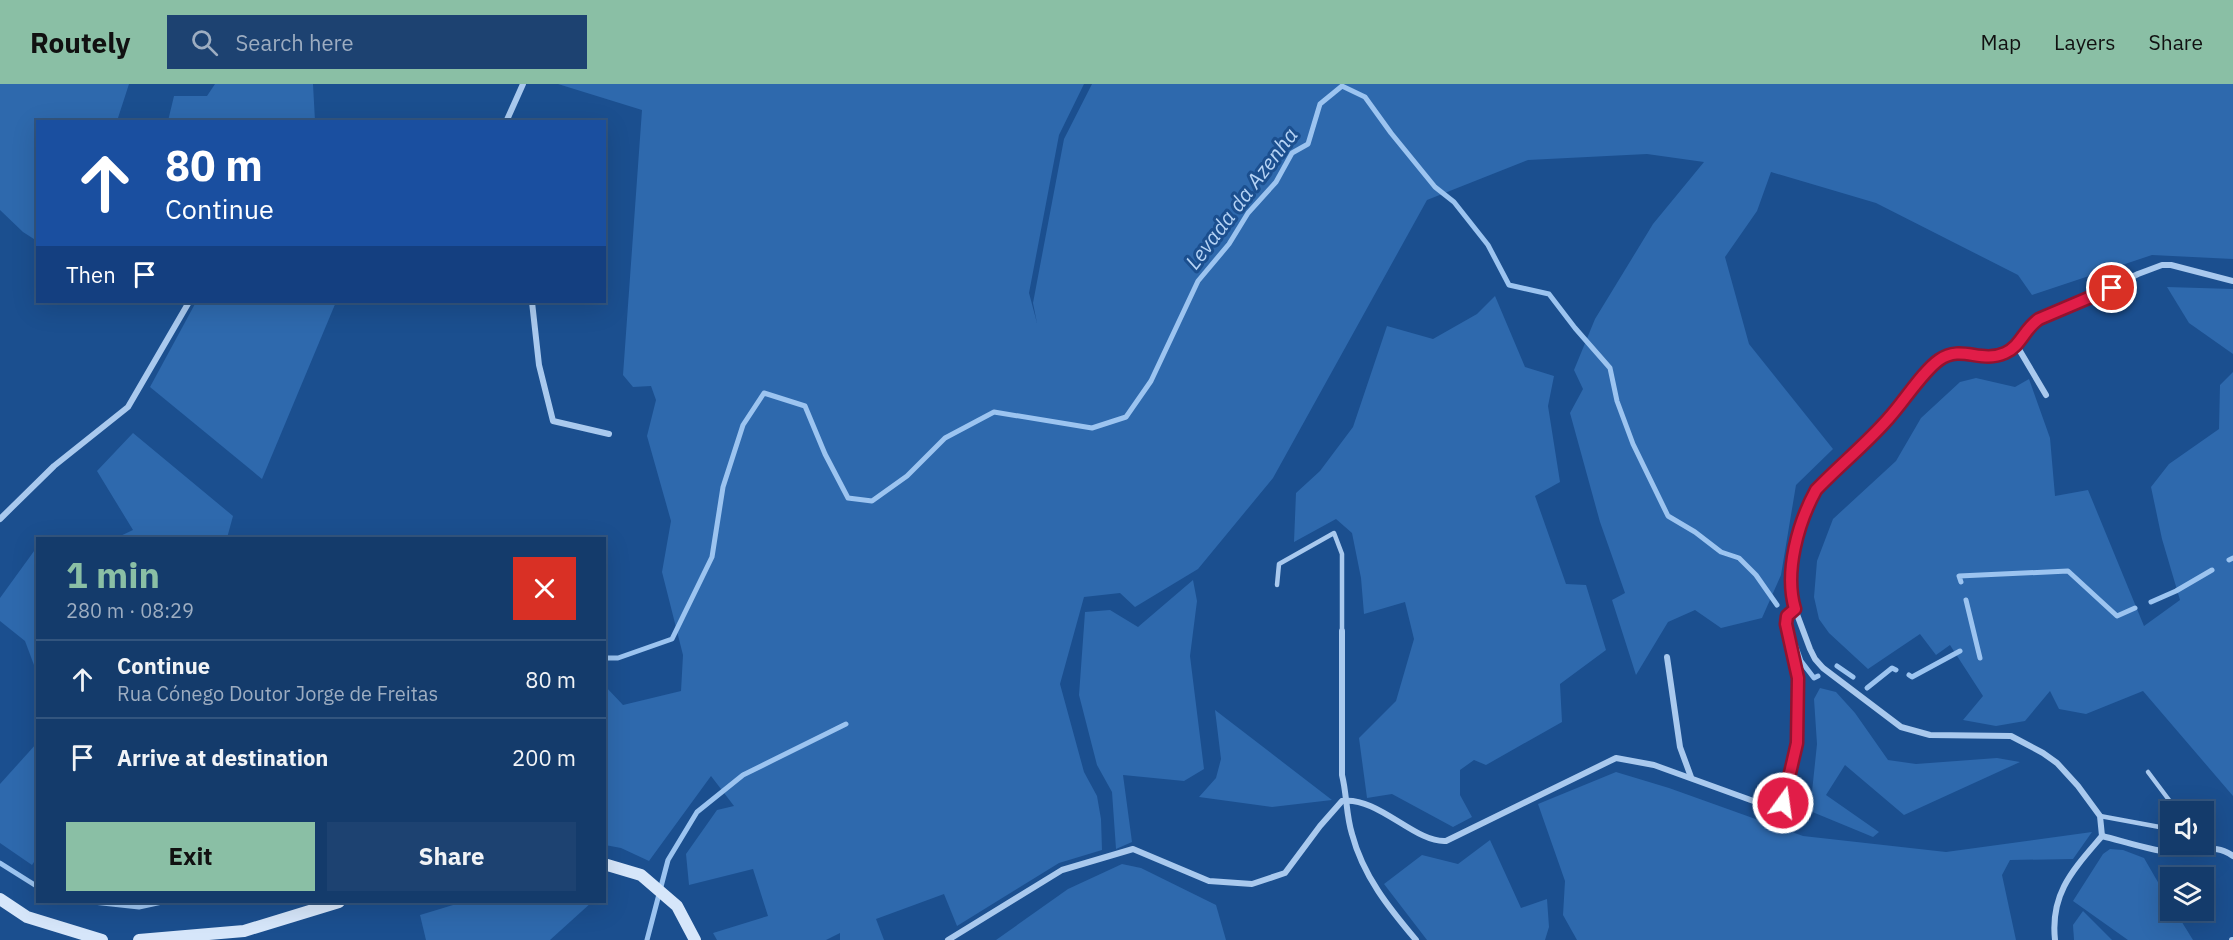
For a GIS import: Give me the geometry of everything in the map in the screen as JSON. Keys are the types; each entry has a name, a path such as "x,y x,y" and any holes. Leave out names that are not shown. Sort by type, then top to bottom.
{"main road":[{"path":"606,865 641,875 677,906 695,940"},
{"path":"0,899 27,917 102,940"},
{"path":"140,940 244,931 336,903"}],"street":[{"path":"507,120 523,84"},
{"path":"2055,940 2053,920 2060,894 2077,865 2102,836 2100,816 2078,786 2057,763 2019,740 2011,736 1994,735 1930,735 1902,727 1823,668 1810,649 1795,609 1790,584 1797,542 1809,503 1816,490 1888,420 1938,361 1950,354 1961,352 1990,358 2005,353 2018,346 2029,325 2039,319 2154,268 2171,265 2233,281"},
{"path":"0,519 54,466 128,407 188,303"},
{"path":"532,303 539,365 553,421 609,434"},
{"path":"2018,346 2046,395"},
{"path":"948,940 1062,870 1133,849 1209,880 1252,884 1277,877 1285,873 1338,804 1347,801 1357,801 1378,810 1434,841 1446,841 1613,759 1621,758 1654,765 1770,807 1777,807 1785,800 1797,743 1798,678 1786,624 1787,616 1795,609"},
{"path":"1342,631 1342,775 1351,833 1366,872 1388,907 1416,940"},
{"path":"1667,657 1680,747 1691,777"},
{"path":"2102,836 2172,852 2191,853 2215,848 2233,856"}],"lane":[{"path":"1277,585 1279,564 1334,532 1342,554 1342,631"},
{"path":"2148,772 2170,801"},
{"path":"2100,816 2160,827"}],"shaded area":[{"path":"0,84 129,84 117,120 36,120 36,240 23,232 0,210"},
{"path":"215,84 313,84 315,120 168,120 174,96 207,96"},
{"path":"558,84 1084,84 1059,135 1029,293 1037,323 1033,303 1064,139 1092,84 2233,84 2233,259 2152,255 2032,295 2018,275 1876,203 1771,172 1757,211 1725,257 1749,344 1833,449 1796,485 1781,575 1762,618 1721,628 1695,610 1668,622 1636,675 1612,600 1625,593 1600,522 1570,413 1583,389 1574,370 1595,319 1653,224 1704,162 1647,154 1528,160 1427,200 1273,478 1198,569 1135,607 1120,593 1084,597 1060,684 1084,772 1097,796 1101,819 1102,850 1059,863 957,926 944,894 876,919 884,940 840,940 840,933 826,940 717,940 713,933 768,916 753,869 689,885 686,854 717,810 734,806 711,776 649,861 621,848 606,845 606,687 623,705 681,691 683,655 662,572 671,521 647,436 656,400 651,386 633,387 623,375 642,110"},
{"path":"2167,287 2233,289 2233,354 2189,323"},
{"path":"1495,296 1525,367 1554,376 1548,406 1560,482 1535,496 1566,584 1586,585 1606,650 1560,684 1562,722 1486,765 1474,760 1460,770 1460,795 1472,817 1453,827 1392,794 1367,798 1359,738 1396,701 1414,639 1405,602 1364,614 1361,578 1352,533 1336,519 1294,542 1296,493 1320,471 1353,427 1387,326 1433,339 1477,314"},
{"path":"195,303 336,303 262,479 150,387"},
{"path":"2233,372 2233,796 2143,691 2086,714 2059,709 2050,691 2025,721 1996,726 1963,720 1983,696 1950,645 1936,655 1920,634 1868,669 1829,633 1819,619 1814,597 1817,561 1833,519 1896,461 1921,418 1960,382 1976,378 2015,387 2029,379 2050,438 2055,496 2088,490 2144,626 2180,600 2162,539 2151,487 2169,464 2219,429 2220,385"},
{"path":"133,433 233,516 227,537 118,537 133,530 97,471"},
{"path":"36,548 36,670 25,641 0,621 0,598"},
{"path":"1193,580 1197,601 1190,656 1204,769 1184,781 1123,775 1132,842 1116,849 1112,792 1097,765 1079,695 1085,612 1110,610 1138,627"},
{"path":"1820,688 1836,692 1855,713 1888,760 1916,764 1997,758 2020,762 1904,815 1845,765 1826,795 1879,832 1873,837 1810,811 1817,744 1814,699"},
{"path":"1215,710 1332,800 1272,807 1199,797 1216,778 1221,759"},
{"path":"36,744 36,859 32,865 0,843 0,784"},
{"path":"1616,772 1669,788 1803,836 1946,852 2092,832 2073,859 2010,860 2002,875 2016,940 1577,940 1563,915 1565,881 1538,804"},
{"path":"1490,840 1521,908 1547,899 1549,927 1545,940 1427,940 1384,884 1422,855 1458,864"},
{"path":"2110,849 2123,850 2144,858 2160,886 2160,921 2181,921 2193,940 2128,940 2073,901 2103,854"},
{"path":"1122,864 1141,868 1216,905 1226,940 996,940 1068,889"},
{"path":"460,903 591,903 550,940 426,940 420,915"},
{"path":"2083,911 2112,940 2074,940 2073,925"}],"waterway":[{"name":"Levada da Azenha","path":"606,658 618,658 672,639 712,557 723,487 743,425 764,393 805,406 825,454 848,498 872,501 907,476 945,438 994,412 1092,428 1126,417 1151,381 1198,281 1229,244 1248,213 1276,182 1292,153 1308,144 1320,104 1342,86 1365,97 1435,187 1454,202 1488,245 1509,285 1549,294 1610,368 1617,401 1633,444 1668,516 1695,532 1721,552 1739,558 1756,575 1777,605"},
{"name":"Levada da Azenha","path":"2229,560 2233,558"},
{"name":"Levada da Azenha","path":"2151,602 2176,591 2212,570"},
{"name":"Levada da Azenha","path":"1961,582 1959,576 2068,571 2117,616 2135,608"},
{"name":"Levada da Azenha","path":"1966,600 1980,658"},
{"name":"Levada da Azenha","path":"1790,630 1801,661 1814,678 1818,676"},
{"name":"Levada da Azenha","path":"1909,675 1912,677 1960,651"},
{"name":"Levada da Azenha","path":"1837,666 1853,677"},
{"name":"Levada da Azenha","path":"1867,688 1892,668 1896,670"},
{"path":"647,940 668,860 697,812 743,775 846,724"},
{"name":"Levada da Azenha","path":"0,863 36,886"},
{"name":"Levada da Azenha","path":"102,903 139,907 157,903"}],"route":[{"path":"1783,803 1797,743 1798,678 1786,624 1787,616 1795,609 1790,584 1797,542 1809,503 1816,490 1888,420 1938,361 1950,354 1961,352 1990,358 2005,353 2018,346 2029,325 2112,288"}]}
